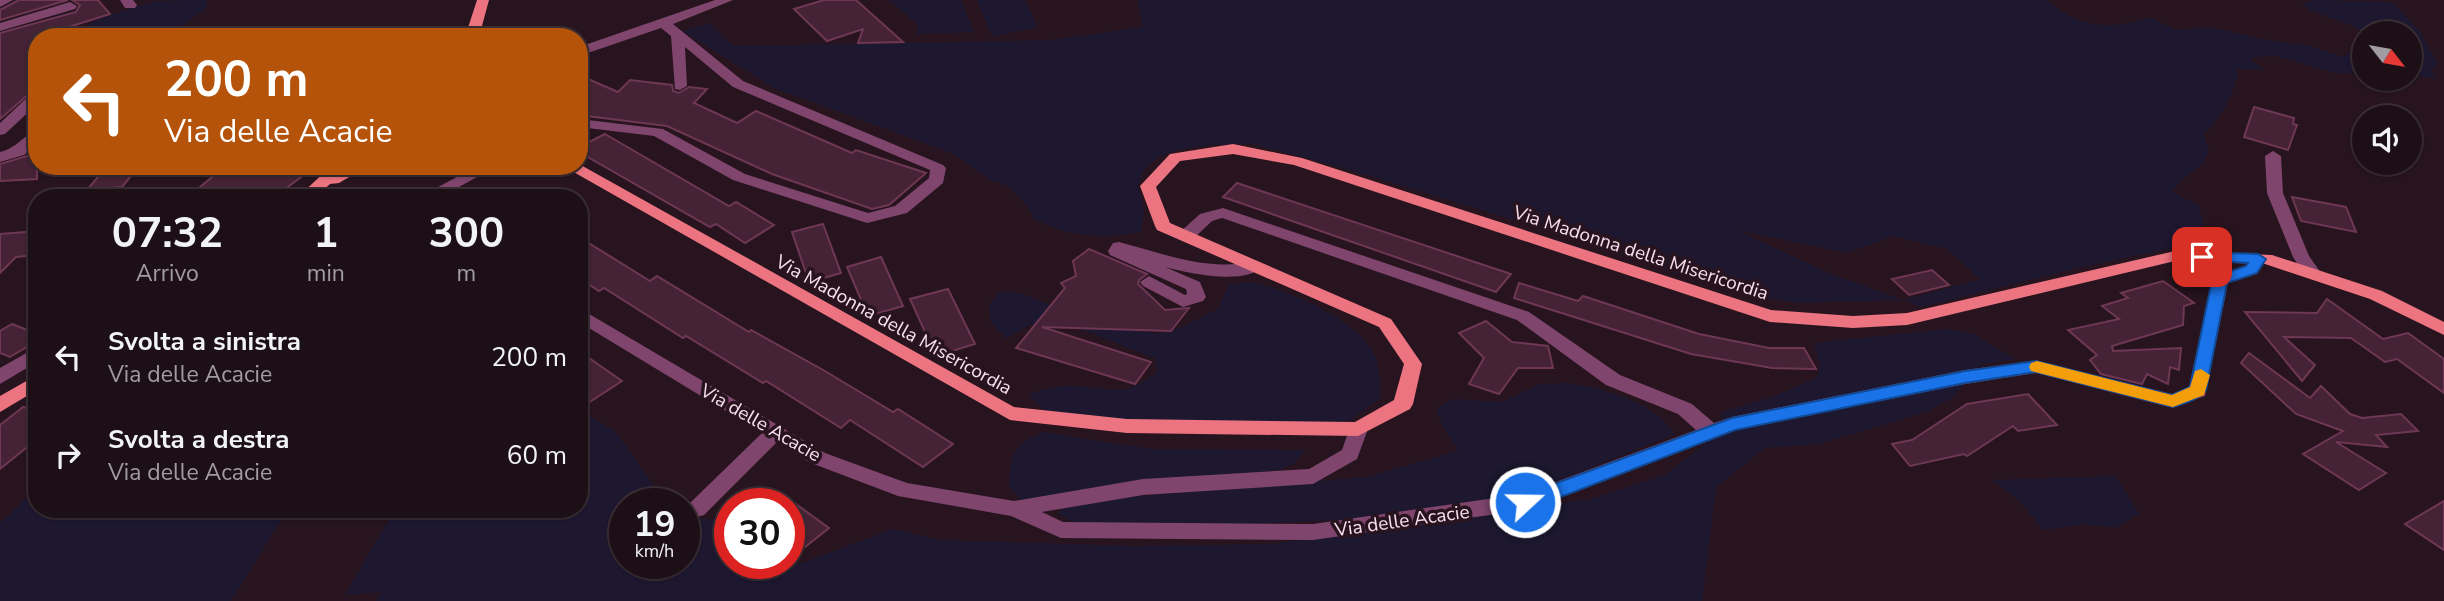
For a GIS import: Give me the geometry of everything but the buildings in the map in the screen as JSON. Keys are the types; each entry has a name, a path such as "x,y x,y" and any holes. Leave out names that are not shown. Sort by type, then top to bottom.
{"main road":[{"path":"475,28 483,0"},
{"name":"Via Madonna della Misericordia","path":"587,175 1010,413 1127,426 1358,429 1403,404 1413,364 1385,323 1163,226 1148,186 1175,157 1233,149 1297,161 1770,316 1853,323 1907,319 2175,256 2258,259 2312,273 2376,295 2444,329"},
{"path":"316,189 331,175"},
{"path":"320,186 342,175"},
{"path":"0,405 28,387"}],"street":[{"path":"0,2 7,0"},
{"path":"588,48 724,5"},
{"path":"0,27 71,6"},
{"path":"588,124 658,132 739,177 867,218 901,210 937,180 938,168 738,84 664,23"},
{"path":"678,34 680,86"},
{"path":"0,131 28,105"},
{"path":"0,157 19,152 28,144"},
{"path":"2273,156 2275,193 2301,257 2312,273"},
{"path":"444,189 471,175"},
{"path":"1186,236 1206,217 1223,213 1523,316 1614,380 1685,409 1711,432"},
{"path":"1149,282 1183,301 1198,297 1194,286 1116,251 1119,247 1203,270 1242,270 1255,266"},
{"name":"Via delle Acacie","path":"588,319 818,457 905,490 1014,509 1061,530 1313,532 1525,502 1732,424 1937,382 2036,367 2173,401 2198,390 2220,280 2251,270 2258,259"},
{"path":"0,377 28,359"},
{"name":"Via delle Acacie","path":"1014,509 1143,488 1313,476 1350,454 1358,429"},
{"path":"700,506 775,432"}],"shaded area":[{"path":"205,0 208,5 178,28 84,28 96,20 155,1"},
{"path":"888,0 961,0 974,32 917,34 918,24"},
{"path":"977,0 1025,0 1038,28 992,36"},
{"path":"1137,0 2047,0 2059,10 2083,22 2123,24 2150,17 2175,30 2211,27 2257,38 2310,46 2343,57 2352,52 2352,73 2335,73 2276,56 2254,57 2252,61 2265,70 2238,69 2227,104 2216,121 2203,133 2209,150 2202,165 2181,180 2173,192 2199,206 2203,224 2191,244 2074,269 1921,307 1904,300 1795,303 1743,294 1668,272 1567,236 1254,144 1181,149 1161,156 1144,169 1138,185 1144,212 1141,232 1110,236 1062,231 1034,219 1026,204 1008,186 990,180 954,154 774,88 682,31 710,23 733,46 1052,40 1143,27","holes":["1737,230 1847,253 1893,236 1947,249 1980,279 1904,300 1826,272"]},
{"path":"2305,2 2392,2 2410,21 2352,21 2352,25 2311,11 2303,5"},
{"path":"2422,36 2437,63 2436,68 2430,68 2437,79 2422,77"},
{"path":"1252,282 1303,299 1355,330 1375,356 1379,371 1380,398 1351,420 1316,427 1131,422 1045,413 1029,394 1062,386 1112,390 1134,387 1157,371 1156,359 1093,334 1057,324 1030,325 1006,338 991,323 989,306 999,292 1020,293 1059,308 1130,329 1158,334 1180,328 1218,309 1229,284"},
{"path":"1947,329 1973,334 2016,359 1982,364 1952,398 1926,412 1819,444 1764,448 1716,488 1702,601 376,601 381,592 345,595 390,518 588,518 588,415 615,431 656,488 609,488 609,579 700,579 700,518 714,520 714,579 805,579 805,562 893,529 940,540 1133,546 1272,544 1591,499 1665,475 1723,430 1721,412 1772,397 1816,378 1820,367 1814,343"},
{"path":"1568,383 1627,398 1654,413 1675,434 1542,487 1495,498 1345,520 1174,526 1077,525 1057,513 1067,506 1086,501 1366,477 1458,451 1436,409 1453,399 1502,402 1540,384"},
{"path":"1043,432 1151,449 1305,450 1295,463 1281,469 1212,480 1020,500 1009,486 1015,452 1026,441"},
{"path":"2115,476 2139,513 2116,528 2083,524 2043,530 2021,502 1992,480"},
{"path":"28,497 28,518 282,518 231,601 0,601 0,523"}],"slow traffic":[{"path":"2037,367 2173,401 2198,390 2201,375"}],"route":[{"path":"1525,502 1732,424 1965,377 2036,367 2173,401 2198,390 2220,280 2251,270 2258,259 2202,257"}]}
